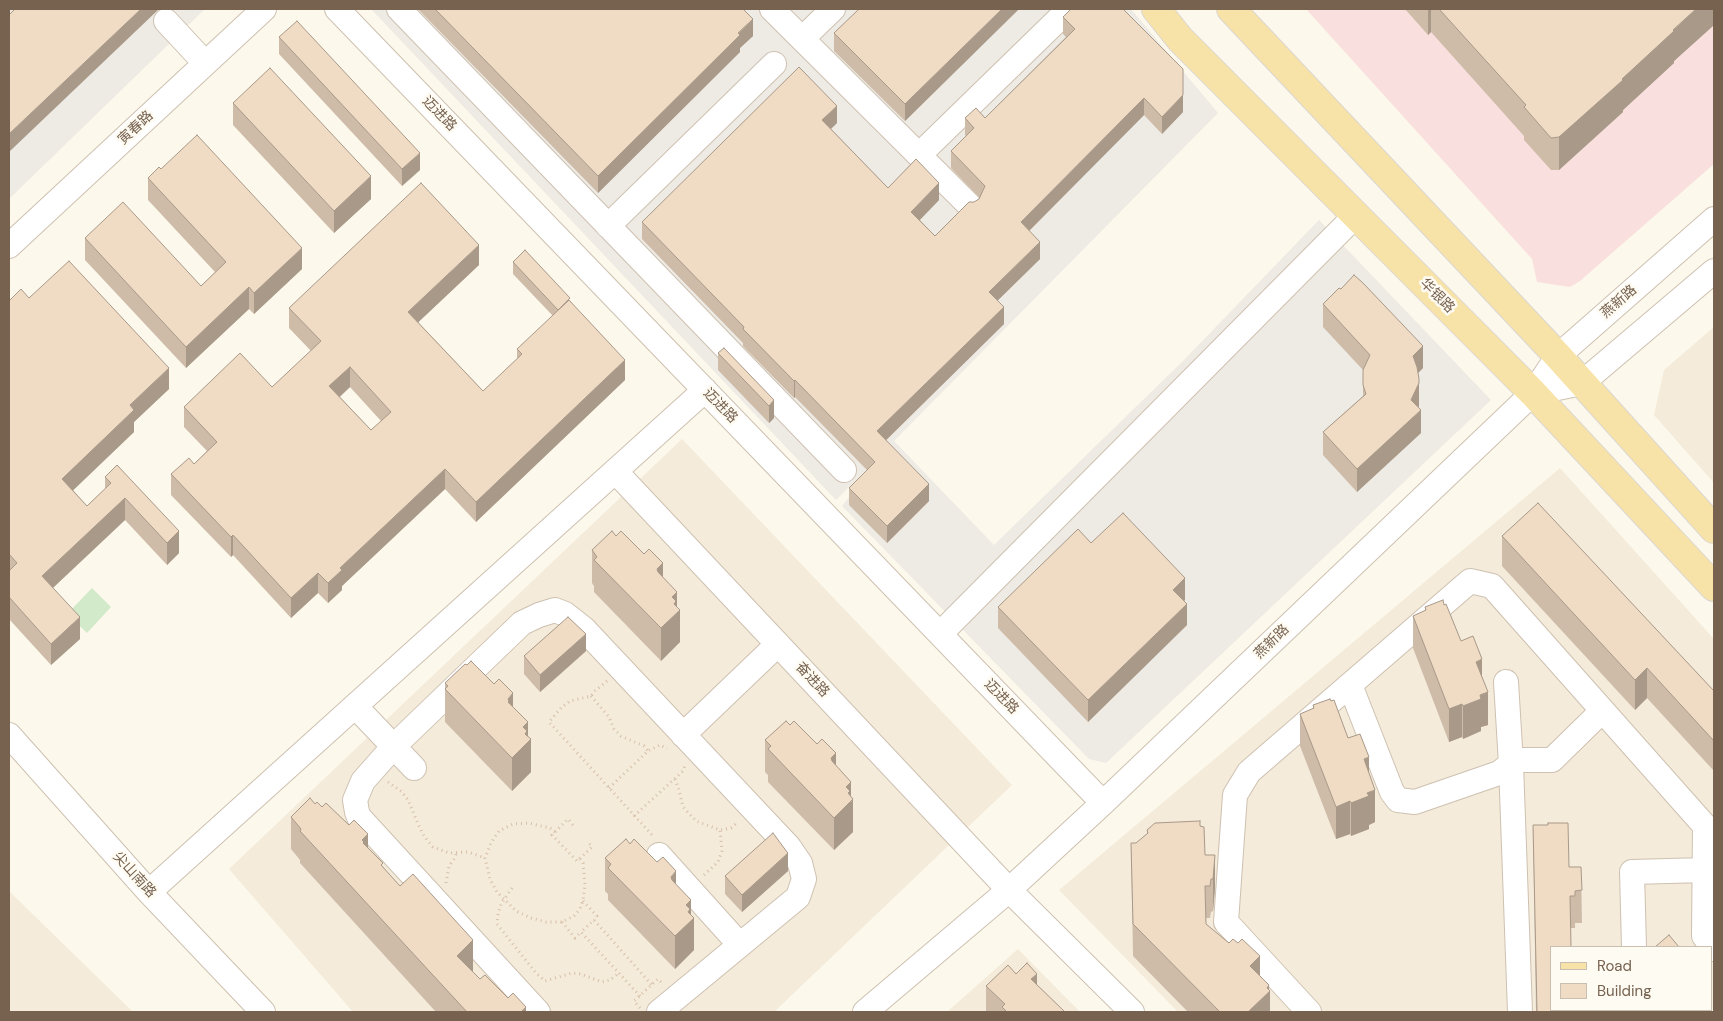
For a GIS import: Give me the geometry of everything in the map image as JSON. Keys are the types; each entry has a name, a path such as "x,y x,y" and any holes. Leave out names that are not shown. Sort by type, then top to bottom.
{"main road":[{"name":"华银路","path":"1156,9 1180,39 1533,392 1714,587"},
{"path":"1231,9 1558,356 1714,529"}],"street":[{"name":"寅春路","path":"9,246 264,9"},
{"name":"迈进路","path":"337,9 1103,803"},
{"path":"399,9 844,470"},
{"path":"772,9 970,206"},
{"path":"802,39 833,9"},
{"path":"919,155 1069,9"},
{"path":"166,21 205,63"},
{"path":"608,226 774,64"},
{"path":"940,634 1356,215"},
{"name":"燕新路","path":"865,1012 1009,890 1103,803 1533,392 1558,356 1714,219"},
{"path":"1533,392 1582,383 1714,271"},
{"path":"149,892 705,390"},
{"name":"奋进路","path":"615,471 1009,890 1132,1012"},
{"path":"1309,1012 1226,922 1235,795 1249,772 1470,581 1492,586 1705,826 1704,936 1712,946"},
{"path":"538,1012 359,817 356,800 363,781 375,770 394,746 522,623 555,610 565,614 584,629 753,808 789,847 800,863 804,879 798,897 659,1012"},
{"path":"689,742 778,644"},
{"path":"1506,682 1511,764 1520,1012"},
{"path":"1350,685 1392,792 1398,800 1415,802 1499,773 1516,760 1552,760 1602,710"},
{"path":"355,706 414,768"},
{"name":"尖山南路","path":"9,735 149,892 263,1012"},
{"path":"659,849 740,945"},
{"path":"1634,946 1632,872 1704,870"}],"path":[{"path":"619,667 591,696 570,701 549,722 634,816 659,849"},
{"path":"591,696 609,717 614,729 621,736 644,746 648,751"},
{"path":"609,788 648,751 660,745 668,749 689,742 683,771 634,816"},
{"path":"375,770 398,788 408,800 418,826 433,847 449,853 468,852 485,858"},
{"path":"675,779 683,807 688,814 700,823 720,830 731,828 753,808"},
{"path":"573,826 568,819 552,835 577,861 592,847 588,842"},
{"path":"555,832 550,828 528,823 513,824 499,831 491,843 485,858 490,879 497,892 516,911 531,918 546,922 562,922 574,916 580,909 583,900 585,885 583,863 580,859"},
{"path":"700,878 718,862 722,851 720,830"},
{"path":"430,895 446,884 449,866 456,854"},
{"path":"512,888 498,914 497,924 544,981 572,973 581,974 602,982 610,980 619,973"},
{"path":"562,922 576,938 598,916 583,900"},
{"path":"594,920 652,985"},
{"path":"581,932 640,996"}],"shaded area":[{"path":"9,9 205,9 9,199"},
{"path":"371,9 1131,9 1218,113 894,441 994,545 1183,361 1319,220 1491,400 1106,763 1089,759 842,506 891,445 836,500"},
{"path":"1306,9 1714,9 1714,164 1580,281 1570,287 1537,282 1532,259"},
{"path":"1714,327 1714,483 1654,415 1664,370"},
{"path":"682,439 1012,785 774,1012 353,1012 229,869"},
{"path":"1560,468 1714,639 1714,1008 1713,946 1550,946 1550,1011 1710,1011 1178,1012 1059,890"},
{"path":"9,891 133,1012 9,1012"},
{"path":"1018,949 1080,1012 947,1012"}],"green space":[{"path":"92,588 111,607 87,633 67,614"}],"building":[{"path":"15,9 141,9 9,134 9,15"},
{"path":"435,9 743,9 753,19 738,33 740,35 598,176"},
{"path":"859,9 1002,9 905,104 834,33"},
{"path":"1071,9 1123,9 1183,69 1183,95 1162,117 1144,98 1021,222 1040,242 989,292 1004,307 877,431 929,484 887,526 849,488 875,462 743,329 744,327 642,222 799,67 837,106 822,120 888,188 916,159 939,183 911,212 935,236 969,202 979,199 985,186 951,151 974,128 965,118 976,108 985,118 1075,29 1063,17"},
{"path":"1439,9 1696,9 1623,80 1559,137 1551,138 1524,107 1526,105"},
{"path":"297,21 420,153 402,169 279,37"},
{"path":"270,68 371,176 334,211 233,103"},
{"path":"197,135 302,248 254,293 249,287 186,347 85,238 123,202 201,286 226,262 148,178 159,167 161,169"},
{"path":"421,183 479,245 408,312 483,391 522,354 517,349 569,300 625,360 476,502 445,469 340,568 342,570 328,583 318,573 291,598 233,535 231,537 171,474 189,458 194,464 217,442 184,407 240,353 272,387 321,341 289,308","holes":["350,367 391,412 371,430 329,386"]},
{"path":"525,250 570,298 558,310 513,262"},
{"path":"69,261 169,368 130,405 134,410 62,479 87,506 111,483 105,477 117,465 179,531 167,543 125,498 42,576 80,617 51,644 9,597 9,571 17,563 9,554 9,301 21,289 29,298"},
{"path":"1354,275 1423,346 1413,356 1417,367 1419,383 1411,400 1421,410 1357,469 1323,432 1366,394 1363,385 1363,370 1370,355 1323,304"},
{"path":"724,348 774,400 769,406 718,353"},
{"path":"1538,503 1714,691 1714,741 1647,668 1635,680 1502,536"},
{"path":"1123,513 1185,578 1173,590 1187,604 1088,700 998,607 1078,529 1091,543"},
{"path":"612,531 616,536 621,531 644,554 649,549 663,563 657,569 658,572 677,592 672,597 676,601 674,604 680,610 661,628 594,560 597,557 592,550"},
{"path":"1443,600 1461,641 1473,636 1482,659 1476,662 1488,692 1480,695 1481,699 1449,709 1413,616 1426,610 1425,607"},
{"path":"568,617 586,634 540,675 524,656"},
{"path":"471,661 494,684 499,679 513,693 508,702 528,722 523,727 527,731 525,734 531,739 512,758 445,689 448,686 445,683 465,664 467,665"},
{"path":"1330,699 1331,701 1334,700 1348,738 1360,734 1369,757 1364,759 1375,790 1367,793 1369,796 1336,807 1300,714 1314,708 1313,705"},
{"path":"786,721 790,725 794,721 817,744 822,739 836,753 831,758 832,761 851,782 846,787 853,799 834,818 768,749 771,746 765,740"},
{"path":"310,798 315,804 317,802 322,807 326,803 349,825 354,820 368,834 362,840 363,843 383,863 381,865 400,886 413,874 473,940 457,956 480,979 485,975 508,998 513,993 526,1007 521,1012 467,1012 300,831 301,829 291,817"},
{"path":"1200,821 1200,826 1204,827 1205,855 1215,855 1213,879 1211,879 1210,886 1205,886 1206,924 1229,943 1233,939 1238,943 1242,939 1260,956 1250,966 1269,985 1267,988 1270,991 1248,1012 1220,1012 1133,924 1131,843 1136,843 1148,833 1147,830 1155,823"},
{"path":"1548,823 1568,823 1569,867 1581,867 1582,890 1575,891 1575,896 1570,896 1571,946 1550,946 1550,1011 1642,1011 1640,1012 1537,1012 1533,825 1548,825"},
{"path":"773,833 788,853 742,895 725,876"},
{"path":"626,839 630,844 634,839 657,862 663,857 676,871 671,877 672,880 691,900 686,905 690,909 688,912 694,918 675,936 608,868 611,864 605,858"},
{"path":"1669,935 1678,946 1656,946"},
{"path":"1027,963 1037,974 1031,979 1065,1012 1007,1012 1002,1007 1005,1004 986,986 1008,965 1016,974"}]}
